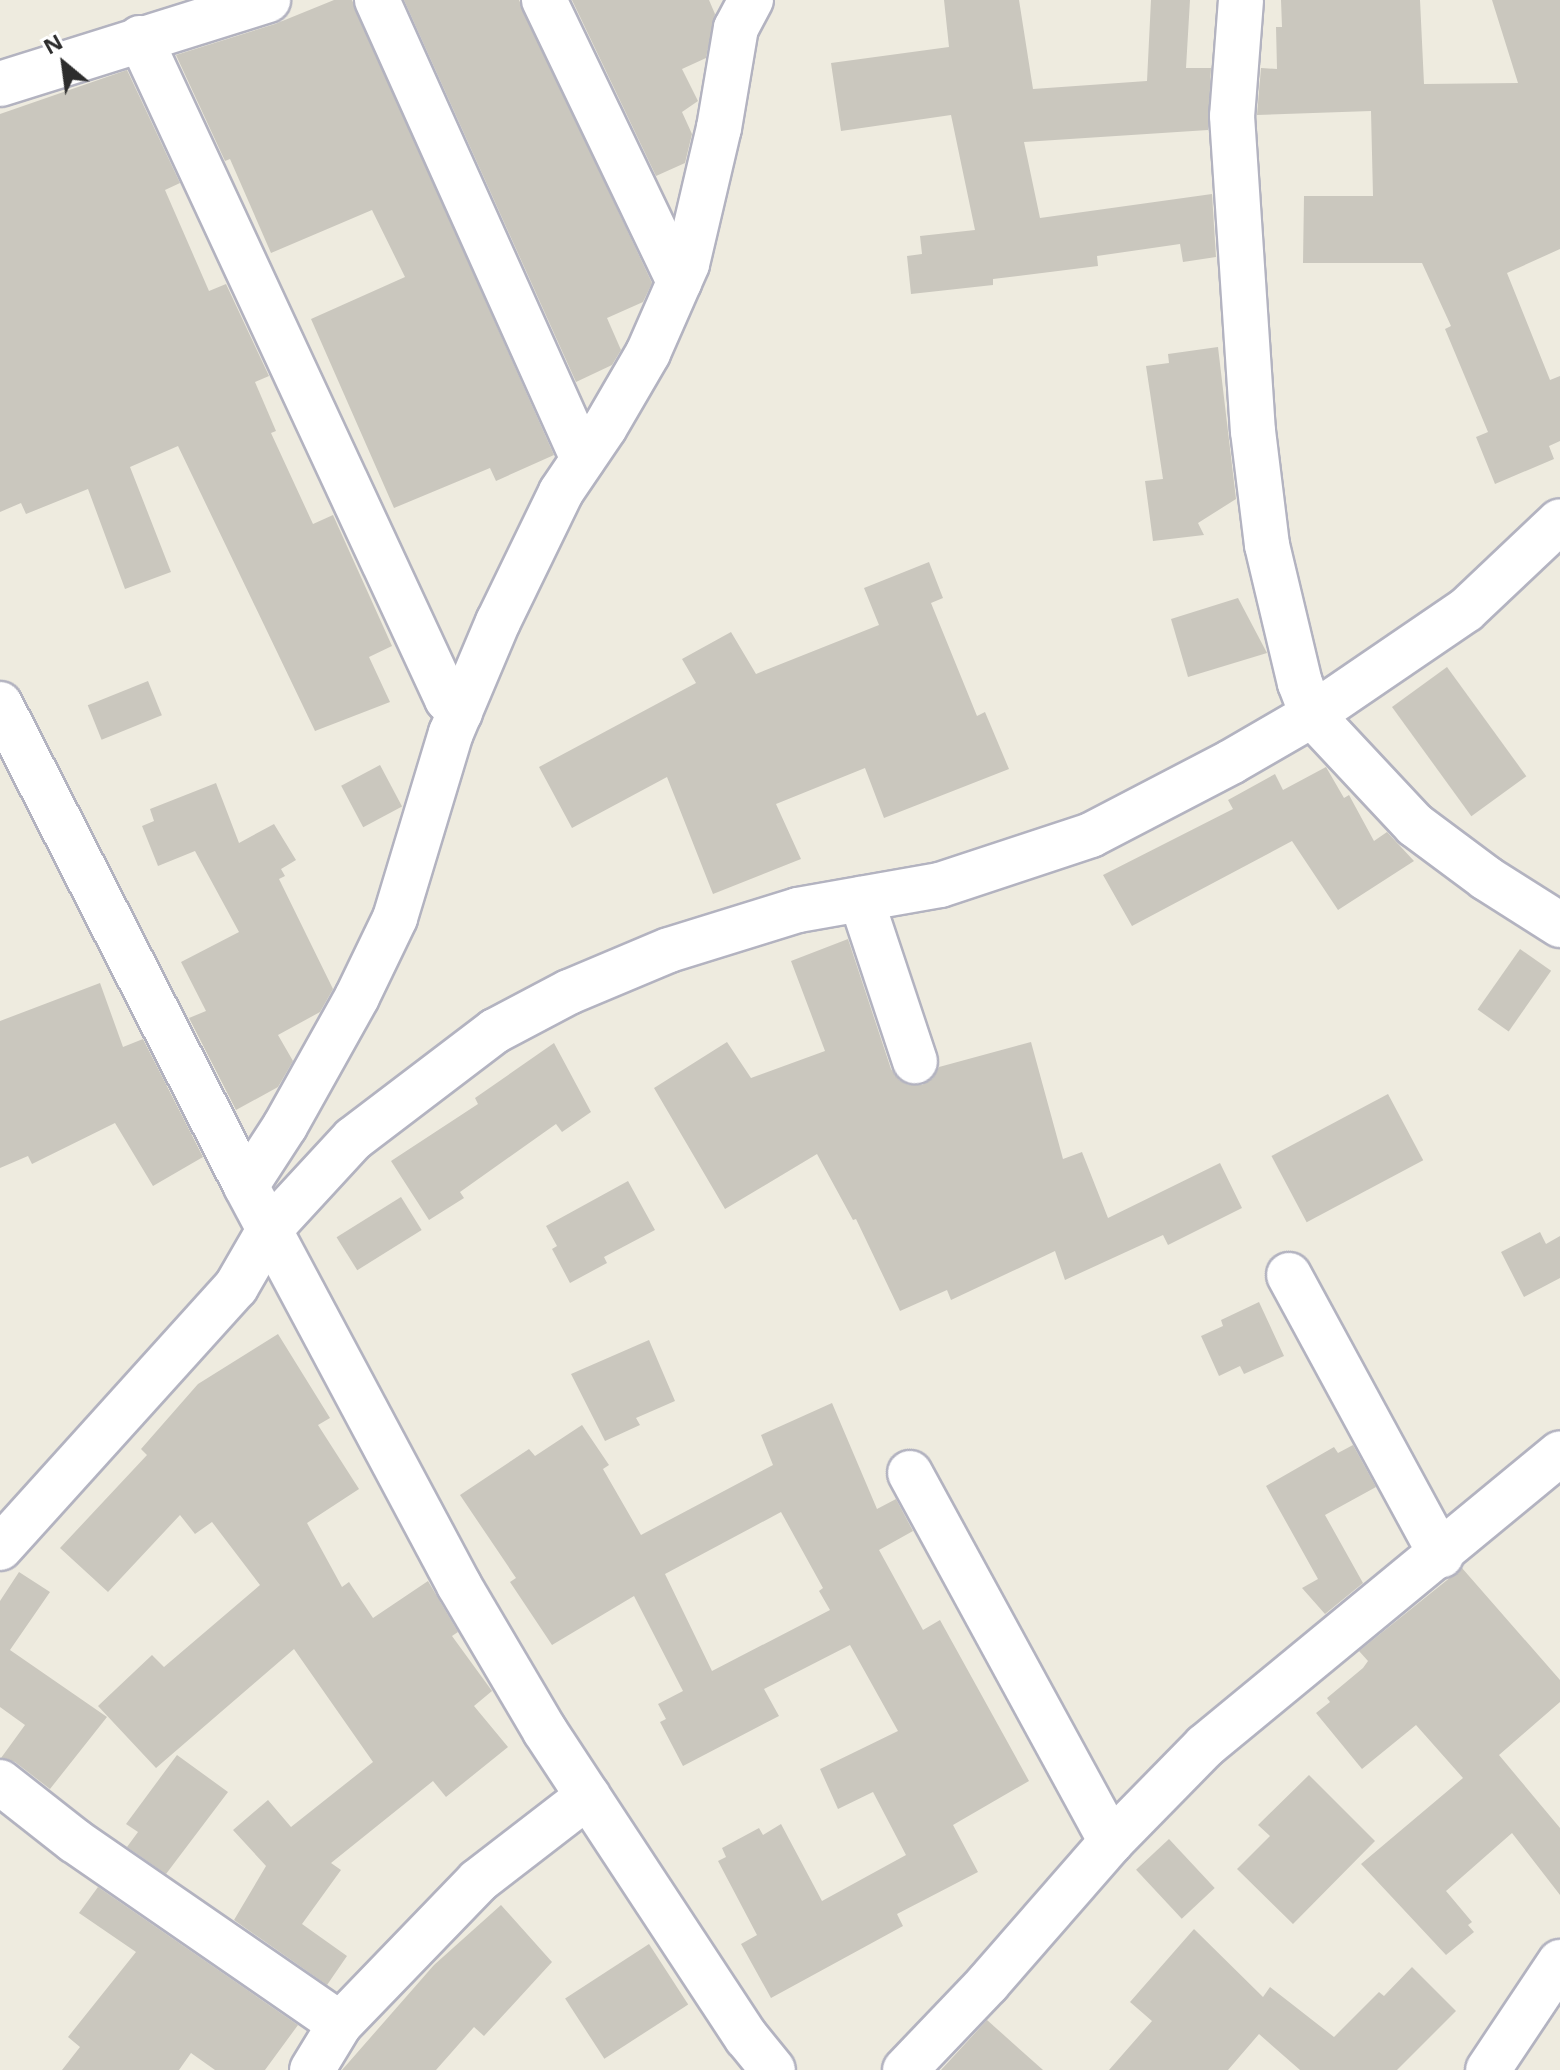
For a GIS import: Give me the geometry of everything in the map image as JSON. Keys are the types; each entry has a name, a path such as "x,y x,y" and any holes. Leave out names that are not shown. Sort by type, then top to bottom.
{"street":[{"path":"0,84 268,0"},
{"path":"377,0 583,459"},
{"path":"544,0 679,282"},
{"path":"246,1186 285,1126 357,997 395,918 460,713 498,622 561,492 648,353 687,264 715,143 736,28 751,0"},
{"path":"1241,0 1232,116 1253,431 1267,545 1279,607 1312,715 1415,825 1486,878 1560,925"},
{"path":"140,38 447,699 460,713"},
{"path":"0,1548 236,1287 269,1230 353,1139 495,1031 569,992 669,950 798,910 940,885 1091,835 1231,762 1312,715 1466,610 1560,521"},
{"path":"0,704 246,1186 459,1585 588,1796 732,2015 773,2070"},
{"path":"861,899 915,1061"},
{"path":"1289,1275 1441,1555"},
{"path":"905,2070 988,1983 1111,1842 1205,1746 1441,1555 1560,1453"},
{"path":"910,1473 1111,1842"},
{"path":"0,1782 75,1841 340,2024"},
{"path":"312,2070 340,2024 478,1881 588,1796"},
{"path":"1488,2070 1560,1962"}],"building":[{"path":"334,0 352,0 554,455 496,481 490,468 394,508 311,319 405,277 372,210 271,253 230,159 225,161 176,55 275,24"},
{"path":"404,0 519,0 652,283 643,302 607,318 621,350 612,365 576,382"},
{"path":"572,0 709,0 715,14 706,58 682,69 698,101 682,112 692,134 685,163 656,176"},
{"path":"944,0 1019,0 1033,89 1147,81 1151,0 1190,0 1186,68 1211,68 1208,130 1024,142 1040,218 1212,194 1216,257 1183,262 1180,244 1097,256 1098,266 993,279 993,285 911,294 907,256 922,254 920,236 975,230 951,115 841,131 831,63 949,47"},
{"path":"1281,0 1420,0 1424,84 1518,83 1492,0 1560,0 1560,249 1507,273 1550,380 1560,376 1560,441 1549,446 1554,459 1495,484 1476,437 1488,432 1445,329 1451,326 1422,263 1303,263 1304,196 1373,196 1371,111 1257,115 1261,68 1277,69 1276,27 1282,27"},
{"path":"127,70 180,183 165,190 209,291 226,284 269,376 255,382 276,431 271,433 313,524 333,515 392,646 369,657 390,702 315,731 178,446 130,467 171,572 125,589 88,489 26,514 21,503 0,512 0,114"},
{"path":"1218,347 1236,499 1198,523 1204,535 1153,541 1145,481 1163,479 1146,366 1169,363 1168,354"},
{"path":"929,562 943,598 931,603 977,716 985,712 1009,769 884,818 865,768 776,804 801,859 713,894 667,777 572,828 539,767 696,683 682,659 731,632 756,674 879,625 864,588"},
{"path":"1238,598 1267,653 1188,677 1171,619"},
{"path":"1447,667 1526,776 1471,816 1392,707"},
{"path":"148,681 162,715 102,740 88,705"},
{"path":"380,765 402,806 363,827 341,786"},
{"path":"1326,767 1344,798 1349,795 1374,841 1387,832 1414,861 1338,910 1292,841 1132,926 1103,875 1233,809 1228,800 1275,774 1283,790"},
{"path":"216,783 239,843 274,824 296,860 281,869 285,876 279,879 333,989 320,1012 278,1035 293,1061 278,1087 236,1110 189,1018 206,1011 181,962 239,932 195,851 158,866 142,826 154,821 150,809"},
{"path":"848,939 891,1069 899,1080 909,1085 922,1085 933,1078 939,1067 1031,1042 1063,1159 1082,1152 1108,1218 1220,1163 1242,1208 1168,1245 1163,1235 1065,1280 1055,1251 951,1300 947,1290 900,1311 856,1219 853,1220 817,1154 725,1209 654,1088 727,1042 751,1078 825,1051 791,961"},
{"path":"1520,949 1551,971 1509,1031 1478,1010"},
{"path":"100,983 123,1047 143,1039 203,1157 153,1186 115,1123 32,1164 28,1156 0,1168 0,1021"},
{"path":"554,1043 591,1112 562,1132 556,1124 460,1192 464,1198 429,1220 391,1161 478,1104 475,1098"},
{"path":"1388,1094 1423,1160 1307,1222 1271,1156"},
{"path":"628,1181 655,1230 604,1257 607,1263 570,1283 552,1249 557,1246 546,1226"},
{"path":"401,1197 422,1230 357,1270 337,1237"},
{"path":"1540,1232 1546,1244 1560,1236 1560,1278 1524,1297 1501,1252"},
{"path":"1259,1302 1284,1356 1244,1374 1240,1366 1219,1376 1201,1336 1223,1326 1221,1320"},
{"path":"278,1334 330,1418 318,1425 359,1489 307,1523 342,1587 349,1582 373,1618 428,1581 458,1632 452,1636 492,1691 474,1706 508,1747 446,1797 433,1781 331,1863 341,1870 302,1924 347,1956 327,1985 234,1920 266,1866 233,1830 268,1800 291,1827 373,1762 294,1649 156,1768 98,1706 152,1655 164,1667 260,1585 212,1522 195,1534 180,1515 108,1592 60,1548 147,1455 141,1449 198,1384"},
{"path":"649,1340 675,1401 636,1418 640,1425 605,1441 571,1374"},
{"path":"832,1403 877,1509 896,1499 913,1531 879,1550 923,1630 940,1620 1029,1781 953,1825 978,1872 897,1914 903,1926 771,1998 741,1944 757,1935 718,1861 726,1857 722,1848 759,1828 763,1835 781,1824 822,1901 906,1855 873,1792 838,1809 820,1769 898,1731 850,1645 764,1689 779,1716 683,1766 660,1722 666,1719 658,1704 683,1691 634,1596 552,1645 510,1582 516,1578 460,1495 529,1449 535,1456 582,1425 609,1465 603,1469 641,1535 773,1465 761,1435","holes":["781,1512 823,1588 819,1591 830,1610 712,1671 665,1574"]},
{"path":"1353,1445 1376,1487 1325,1515 1363,1583 1325,1614 1302,1588 1318,1579 1266,1486 1334,1447 1338,1453"},
{"path":"1462,1568 1560,1680 1560,1702 1499,1755 1560,1828 1560,1895 1512,1833 1446,1891 1472,1922 1468,1925 1474,1932 1446,1955 1361,1864 1463,1778 1416,1725 1362,1769 1316,1713 1330,1702 1327,1698 1368,1661 1359,1651"},
{"path":"19,1572 50,1592 10,1650 107,1717 50,1789 15,1762 1,1758 25,1725 0,1707 0,1601"},
{"path":"177,1755 228,1792 166,1874 127,1847 138,1832 126,1824"},
{"path":"1309,1775 1375,1841 1293,1924 1237,1869 1270,1836 1258,1825"},
{"path":"1169,1839 1215,1888 1182,1919 1136,1870"},
{"path":"98,1887 298,2025 265,2070 215,2070 191,2053 179,2070 62,2070 80,2047 68,2037 136,1952 79,1913"},
{"path":"501,1905 552,1962 484,2036 474,2027 436,2070 342,2070 434,1965"},
{"path":"1194,1929 1263,1997 1270,1987 1334,2037 1379,1992 1384,1996 1412,1967 1456,2011 1397,2070 1300,2070 1259,2034 1228,2070 1109,2070 1152,2021 1130,2002"},
{"path":"649,1944 688,2004 604,2059 565,1998"},
{"path":"987,2020 1043,2070 941,2070"}]}
